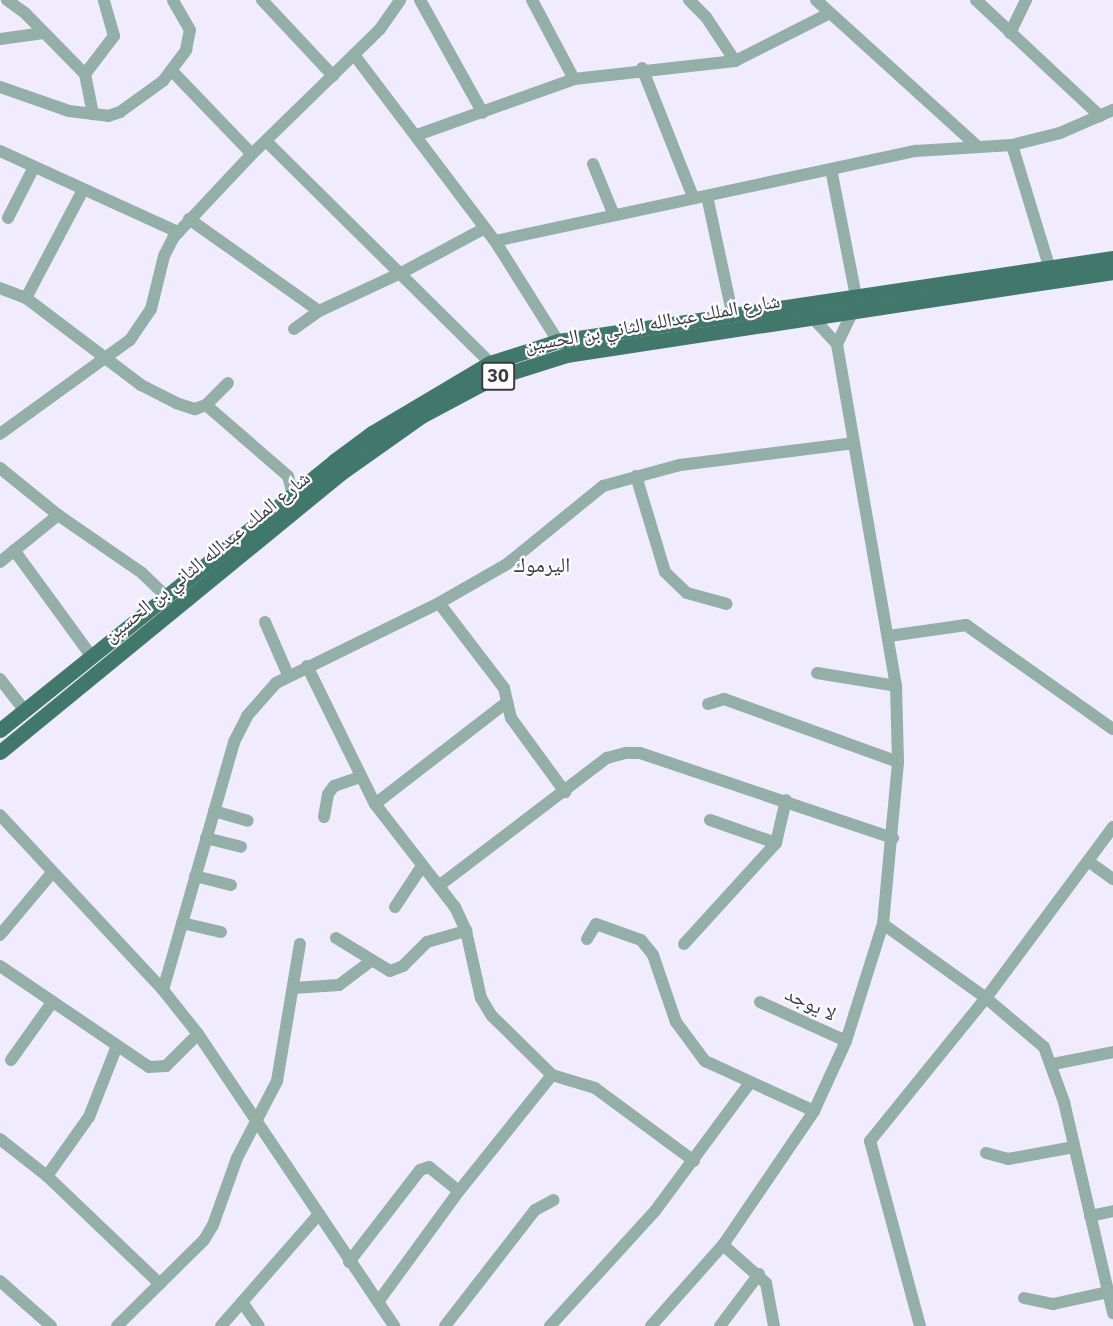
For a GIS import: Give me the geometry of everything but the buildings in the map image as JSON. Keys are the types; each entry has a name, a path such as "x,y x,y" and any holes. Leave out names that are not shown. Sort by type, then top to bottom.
{"main road":[{"name":"شارع الملك عبدالله الثاني بن الحسين","path":"956,290 1050,269 1113,258"},
{"name":"شارع الملك عبدالله الثاني بن الحسين","path":"0,752 372,433 490,363 558,341 732,313 855,303 1113,272"},
{"name":"شارع الملك عبدالله الثاني بن الحسين","path":"0,730 167,597 294,502 423,415 468,390 523,366 566,355 811,316 855,303"}],"street":[{"path":"7,0 85,74 93,114"},
{"path":"85,74 114,36 104,0"},
{"path":"0,87 69,111 108,116 120,112 142,99 172,71 186,50 190,30 173,0"},
{"path":"262,0 333,76"},
{"path":"2,429 130,340 144,322 164,256 178,232 252,154 355,56 400,0"},
{"path":"420,0 483,113"},
{"path":"532,0 574,78"},
{"path":"689,0 706,17 735,61"},
{"path":"816,0 828,14 883,58 976,146"},
{"path":"976,0 1100,116"},
{"path":"1010,33 1026,0"},
{"path":"417,135 483,113 574,78 642,68 735,61 828,14"},
{"path":"0,39 44,33"},
{"path":"355,56 495,241 558,341"},
{"path":"642,68 693,197"},
{"path":"172,71 252,154"},
{"path":"495,241 614,213 707,196 916,151 1012,145 1060,133 1113,110"},
{"path":"266,141 403,272 490,363"},
{"path":"1012,145 1050,269"},
{"path":"0,151 178,232"},
{"path":"593,164 614,213"},
{"path":"8,218 34,167"},
{"path":"651,1326 723,1245 814,1111 846,1041 883,924 893,838 898,762 896,686 837,344 855,303 831,169"},
{"path":"26,298 83,190"},
{"path":"707,196 732,313"},
{"path":"189,219 319,310"},
{"path":"294,329 319,310 403,272 485,228"},
{"path":"0,288 26,298 141,385 176,404 195,409 206,405 228,383"},
{"path":"811,316 837,344"},
{"path":"206,405 288,476 294,502"},
{"path":"163,990 240,729 265,693 288,675 439,603 507,564 603,486 680,465 853,443"},
{"path":"0,468 58,515 142,573 167,597"},
{"path":"636,476 665,572 687,593 727,604"},
{"path":"0,562 58,515"},
{"path":"14,550 92,657"},
{"path":"439,603 504,688 511,718 565,792"},
{"path":"265,622 288,675"},
{"path":"889,636 966,625 1113,729"},
{"path":"307,666 375,804 422,866 440,885 466,932 481,998 514,1041 552,1075 595,1088 694,1161"},
{"path":"817,673 896,686"},
{"path":"0,679 24,710"},
{"path":"708,704 724,699 898,762"},
{"path":"375,804 507,702"},
{"path":"440,885 607,758 640,753 786,800 893,838"},
{"path":"324,817 328,794 334,786 360,777"},
{"path":"684,944 776,843 786,800"},
{"path":"214,811 248,821"},
{"path":"0,815 51,873 163,990 198,1034 394,1326"},
{"path":"710,820 776,843"},
{"path":"921,1326 870,1141 986,998 1113,827"},
{"path":"206,838 241,847"},
{"path":"1088,861 1113,879"},
{"path":"395,907 422,866"},
{"path":"0,935 51,873"},
{"path":"195,876 231,885"},
{"path":"182,923 221,932"},
{"path":"587,939 593,925 600,924 632,936 648,946 686,1040 705,1060 748,1083 814,1111"},
{"path":"883,924 986,998 1033,1036 1053,1064 1113,1313"},
{"path":"336,938 371,961 395,970 427,942 466,932"},
{"path":"117,1326 204,1240 213,1225 237,1158 277,1081 300,944"},
{"path":"293,988 339,985 371,961"},
{"path":"0,966 51,1004 145,1065 158,1068 169,1063 198,1034"},
{"name":"لا يوجد","path":"760,1002 846,1041"},
{"path":"11,1060 51,1004"},
{"path":"47,1176 89,1117 117,1046"},
{"path":"1053,1064 1113,1052"},
{"path":"378,1302 459,1191 552,1075"},
{"path":"550,1326 632,1238 694,1161 748,1083"},
{"path":"0,1139 47,1176 160,1284"},
{"path":"986,1153 1008,1159 1074,1147"},
{"path":"349,1262 420,1170 429,1167 459,1191"},
{"path":"445,1326 535,1210 554,1200"},
{"path":"1090,1216 1113,1211"},
{"path":"221,1326 319,1214"},
{"path":"723,1245 759,1274 769,1291 774,1326"},
{"path":"720,1326 759,1274"},
{"path":"0,1281 51,1326"},
{"path":"1024,1298 1053,1304 1108,1292"},
{"path":"242,1302 259,1326"}],"district":[{"name":"اليرموك","path":"542,564"}]}
